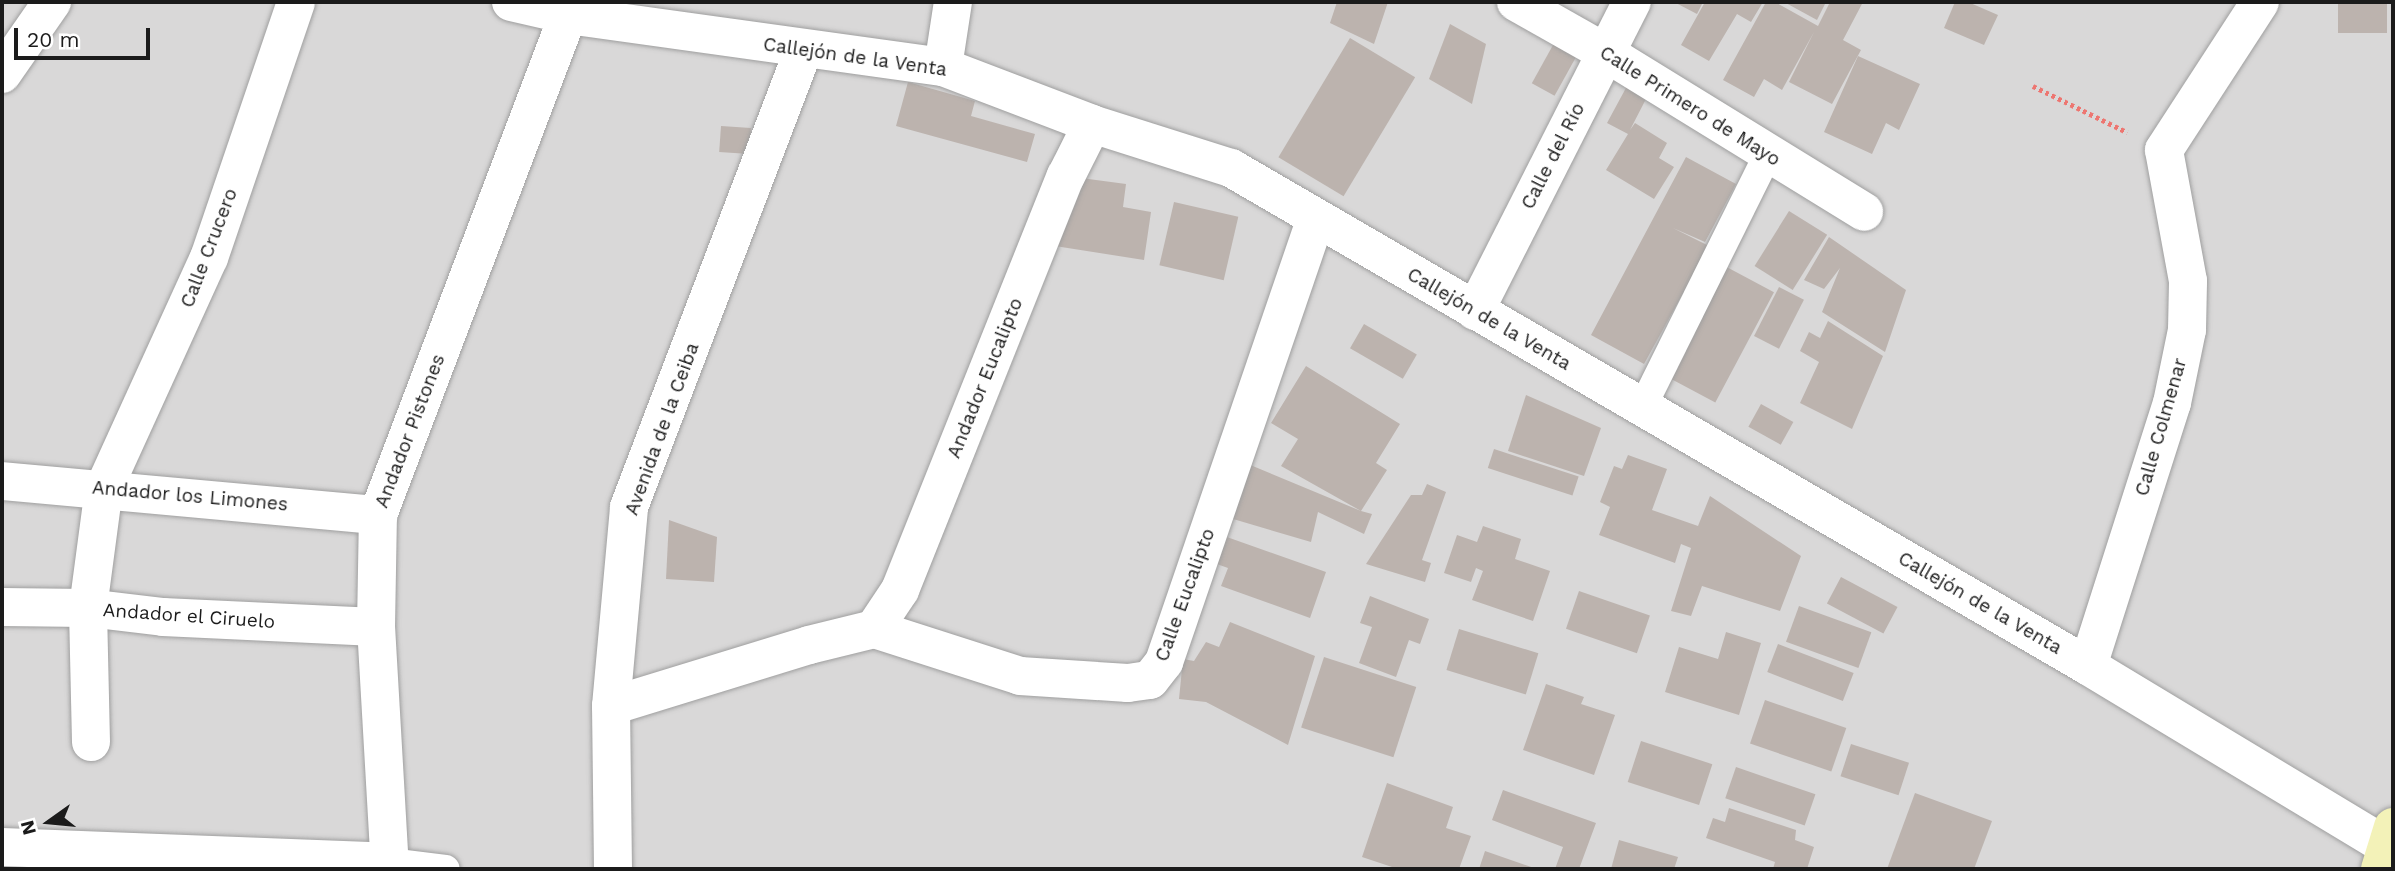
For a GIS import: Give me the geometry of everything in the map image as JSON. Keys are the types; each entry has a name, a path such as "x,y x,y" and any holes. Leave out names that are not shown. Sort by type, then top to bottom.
{"street":[{"path":"2,74 52,2"},
{"name":"Calle Crucero","path":"91,742 88,608 104,488 209,258 296,2"},
{"name":"Callejón de la Venta","path":"511,2 568,15 943,67 1092,124 1231,168 2088,666 2387,848"},
{"path":"943,67 953,2"},
{"name":"Calle Primero de Mayo","path":"1516,2 1606,53 1864,212"},
{"name":"Calle del Río","path":"1475,311 1632,2"},
{"path":"2164,150 2260,2"},
{"name":"Andador Pistones","path":"389,865 376,627 378,515 568,15"},
{"name":"Avenida de la Ceiba","path":"614,869 611,706 629,507 804,49"},
{"name":"Andador Eucalipto","path":"874,629 900,590 1066,176 1092,124"},
{"name":"Calle Colmenar","path":"2088,666 2172,402 2187,330 2188,281 2164,150"},
{"name":"Calle Eucalipto","path":"874,629 1020,676 1128,683 1150,680 1164,662 1316,219"},
{"name":"Andador los Limones","path":"2,481 104,488 378,515"},
{"name":"Andador el Ciruelo","path":"2,607 88,608 163,617 376,627"},
{"path":"611,706 809,645 874,629"},
{"path":"2,847 389,865"}],"lane":[{"path":"1642,408 1768,154"},
{"path":"389,865 446,869"}],"path":[{"path":"2034,86 2164,150"}],"shaded area":[{"path":"2,2 2393,2 2393,869 2,869"}],"building":[{"path":"1337,2 1388,2 1374,44 1330,23"},
{"path":"1674,2 1703,2 1697,14"},
{"path":"1705,2 1763,2 1751,22 1737,14 1709,61 1681,45"},
{"path":"1766,2 1775,2 1818,26 1830,2 1863,2 1843,40 1861,50 1832,104 1789,82 1814,32 1782,90 1764,79 1754,97 1723,80"},
{"path":"1784,2 1826,2 1817,20"},
{"path":"1955,2 1968,2 1998,15 1984,45 1944,28"},
{"path":"2338,2 2387,2 2387,33 2338,33"},
{"path":"1450,24 1486,44 1472,104 1429,79"},
{"path":"1558,36 1581,49 1555,96 1532,83"},
{"path":"1350,38 1415,77 1344,196 1278,157"},
{"path":"1858,56 1920,84 1899,130 1886,123 1872,154 1824,132"},
{"path":"908,82 975,101 971,116 1035,134 1027,162 896,126"},
{"path":"1627,86 1647,97 1630,130 1635,123 1667,143 1659,158 1674,167 1654,199 1606,170 1628,134 1607,123"},
{"path":"721,126 751,128 749,154 719,152"},
{"path":"1686,157 1736,184 1705,242 1673,228 1709,246 1644,364 1591,335"},
{"path":"1066,176 1126,184 1123,207 1151,212 1144,260 1055,246"},
{"path":"1174,202 1238,217 1224,280 1159,265"},
{"path":"1789,211 1827,235 1793,290 1755,266"},
{"path":"1829,237 1906,290 1885,352 1822,312 1840,268 1824,289 1804,280"},
{"path":"1721,264 1774,292 1715,403 1662,374"},
{"path":"1779,287 1804,300 1779,349 1754,336"},
{"path":"1828,321 1883,356 1852,429 1800,403 1819,362 1800,351 1809,332 1820,338"},
{"path":"1364,324 1417,354 1403,379 1350,348"},
{"path":"1306,366 1400,424 1376,463 1387,470 1361,511 1281,466 1298,439 1271,423"},
{"path":"1526,395 1601,428 1584,476 1508,451"},
{"path":"1761,404 1793,422 1781,445 1748,427"},
{"path":"1494,449 1579,477 1572,496 1488,468"},
{"path":"1628,455 1667,469 1652,510 1698,526 1710,496 1801,556 1780,611 1702,586 1691,616 1671,611 1691,548 1681,544 1675,563 1599,535 1610,507 1600,502 1614,466 1622,469"},
{"path":"1248,464 1372,514 1364,534 1318,512 1311,542 1223,516"},
{"path":"1427,484 1446,492 1422,560 1431,563 1425,582 1366,564 1411,495 1422,495"},
{"path":"669,520 717,537 714,582 666,579"},
{"path":"1483,526 1521,539 1515,559 1550,571 1533,621 1472,600 1483,571 1476,568 1471,582 1444,573 1457,535 1477,542"},
{"path":"1224,536 1326,572 1310,618 1221,586 1228,568 1214,563"},
{"path":"1841,577 1898,607 1883,634 1827,603"},
{"path":"1579,591 1650,615 1637,653 1566,629"},
{"path":"1370,596 1429,619 1420,644 1409,640 1396,677 1359,663 1372,627 1360,623"},
{"path":"1799,606 1871,632 1858,668 1786,642"},
{"path":"1230,622 1315,656 1288,745 1206,702 1179,699 1183,659 1194,661 1206,642 1219,647"},
{"path":"1459,629 1538,653 1526,694 1446,670"},
{"path":"1726,632 1761,643 1739,715 1665,692 1679,647 1718,659"},
{"path":"1778,644 1854,673 1843,701 1767,672"},
{"path":"1324,657 1416,687 1393,757 1301,727"},
{"path":"1546,684 1584,697 1581,704 1615,715 1594,775 1523,750"},
{"path":"1765,700 1846,728 1831,771 1750,743"},
{"path":"1641,741 1712,764 1699,805 1628,782"},
{"path":"1851,744 1909,763 1899,795 1840,776"},
{"path":"1736,767 1815,794 1805,826 1725,798"},
{"path":"1387,783 1453,807 1446,828 1471,836 1459,869 1398,869 1362,857"},
{"path":"1503,790 1596,823 1579,869 1555,869 1563,847 1492,820"},
{"path":"1915,793 1992,821 1974,869 1887,869"},
{"path":"1729,808 1796,830 1795,840 1814,847 1807,869 1773,869 1775,862 1706,838 1713,818 1725,822"},
{"path":"1619,840 1678,857 1674,869 1611,869"},
{"path":"1485,851 1537,869 1479,869"}]}
